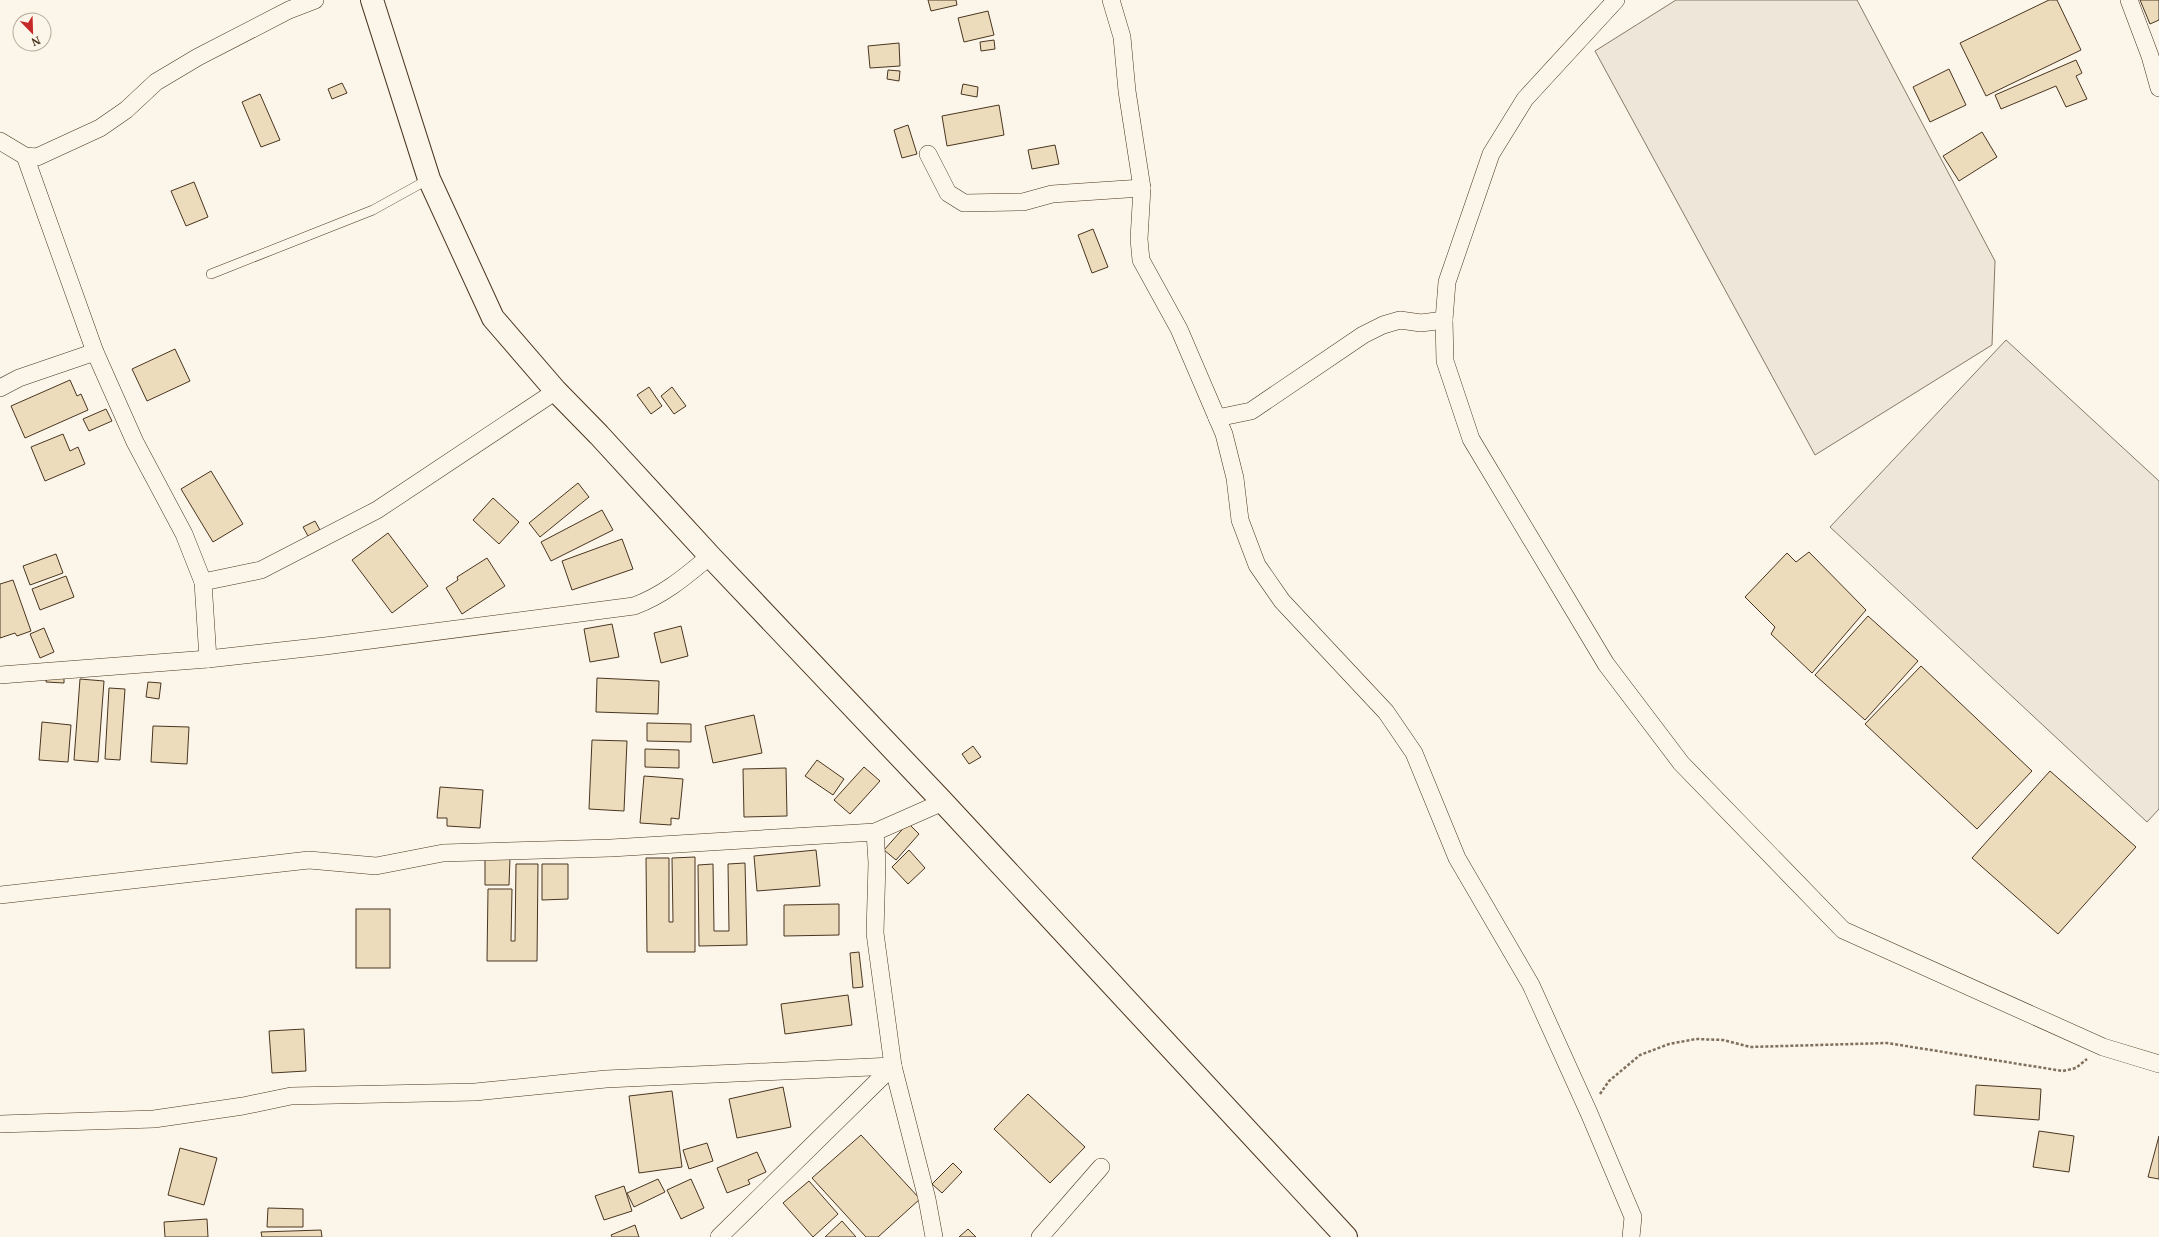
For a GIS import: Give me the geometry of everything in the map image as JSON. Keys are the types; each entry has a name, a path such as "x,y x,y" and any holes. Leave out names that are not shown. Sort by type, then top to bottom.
{"street":[{"path":"0,141 25,156 37,157 100,128 126,110 156,82 198,57 289,10 315,0"},
{"path":"372,0 429,179 493,318 556,392 599,435 710,556 943,802 1346,1237"},
{"path":"1111,0 1122,37 1127,91 1142,188 1138,239 1141,260 1179,329 1224,434 1235,478 1240,520 1257,566 1282,601 1386,712 1414,752 1457,858 1531,985 1589,1113 1633,1216 1631,1237"},
{"path":"1616,0 1526,99 1491,154 1447,282 1444,320 1445,361 1471,439 1606,664 1681,763 1843,930 2104,1046 2159,1064"},
{"path":"2129,0 2155,53 2159,88"},
{"path":"928,154 948,193 964,203 1023,202 1052,194 1142,188"},
{"path":"25,156 95,352 135,442 184,534 203,582 208,659"},
{"path":"1217,418 1251,410 1363,335 1383,325 1400,320 1421,323 1444,320"},
{"path":"0,388 19,378 95,352"},
{"path":"203,582 261,570 377,510 556,392"},
{"path":"0,675 208,659 325,646 634,606 654,599 676,585 710,556"},
{"path":"0,895 309,860 376,866 443,853 611,848 875,832 943,802"},
{"path":"875,832 877,863 874,932 893,1066 927,1199 934,1237"},
{"path":"0,1124 154,1119 291,1096 475,1092 606,1079 893,1066"},
{"path":"719,1237 893,1066"},
{"path":"1040,1237 1101,1167"}],"lane":[{"path":"211,274 373,210 429,179"}],"path":[{"path":"1589,1113 1609,1081 1622,1068 1640,1054 1668,1044 1696,1040 1724,1040 1750,1047 1887,1044 2063,1071 2076,1068 2104,1046"}],"shaded area":[{"path":"1676,0 1857,0 1995,261 1992,345 1815,455 1595,51"},
{"path":"2006,340 2159,481 2159,809 2147,822 1830,527"}],"building":[{"path":"928,0 956,0 957,5 931,11"},
{"path":"2049,0 2057,0 2081,50 1986,96 1960,43"},
{"path":"2140,0 2159,0 2159,20 2150,24"},
{"path":"988,11 994,35 964,42 958,18"},
{"path":"994,40 995,49 981,51 980,42"},
{"path":"899,43 900,66 870,68 868,46"},
{"path":"2076,60 2082,73 2076,76 2087,99 2066,107 2056,86 2001,109 1995,95"},
{"path":"1949,69 1966,105 1930,122 1913,87"},
{"path":"888,70 900,71 899,81 887,79"},
{"path":"342,83 347,93 332,99 328,89"},
{"path":"963,84 978,87 977,97 961,94"},
{"path":"260,94 280,140 261,147 242,102"},
{"path":"999,105 1004,135 947,146 942,116"},
{"path":"908,125 917,154 902,158 894,130"},
{"path":"1982,132 1997,157 1959,181 1943,156"},
{"path":"1055,145 1059,164 1032,169 1028,150"},
{"path":"194,182 208,217 186,226 171,191"},
{"path":"1093,229 1108,267 1092,273 1078,235"},
{"path":"175,349 190,381 147,401 132,369"},
{"path":"70,380 77,396 81,394 88,410 25,438 11,406"},
{"path":"649,387 662,406 651,414 637,395"},
{"path":"672,387 686,406 674,414 661,396"},
{"path":"106,409 112,421 89,431 83,419"},
{"path":"63,434 70,451 78,447 85,464 45,481 31,447"},
{"path":"211,471 243,524 213,542 181,489"},
{"path":"578,483 589,497 540,537 529,523"},
{"path":"493,498 519,522 499,544 473,520"},
{"path":"602,510 613,530 551,561 541,542"},
{"path":"315,521 320,530 308,536 303,527"},
{"path":"388,533 428,586 392,613 352,560"},
{"path":"622,539 633,569 572,590 562,561"},
{"path":"1809,552 1866,610 1812,673 1771,634 1775,627 1745,597 1787,553 1796,562"},
{"path":"56,554 63,573 30,585 23,566"},
{"path":"487,558 505,586 462,614 446,588 458,580 457,577"},
{"path":"66,576 74,597 40,610 32,589"},
{"path":"13,580 31,631 17,636 15,633 0,638 0,584"},
{"path":"1868,616 1918,661 1865,720 1815,675"},
{"path":"612,624 619,657 590,662 584,629"},
{"path":"681,626 688,656 661,663 654,633"},
{"path":"44,628 54,652 40,658 30,634"},
{"path":"1921,666 2032,771 1977,829 1865,724"},
{"path":"47,673 64,674 64,683 46,682"},
{"path":"597,678 659,681 658,714 596,712"},
{"path":"80,679 104,681 98,762 74,760"},
{"path":"148,682 161,683 159,699 146,697"},
{"path":"109,688 125,689 120,760 105,759"},
{"path":"754,715 762,753 713,763 705,726"},
{"path":"42,722 71,725 68,762 39,760"},
{"path":"647,723 691,724 691,742 647,741"},
{"path":"153,726 189,727 187,764 151,762"},
{"path":"592,740 627,741 624,811 589,809"},
{"path":"973,746 981,757 969,764 962,754"},
{"path":"645,749 679,750 679,768 645,767"},
{"path":"817,760 844,779 833,795 805,776"},
{"path":"864,767 880,781 850,814 834,800"},
{"path":"786,768 787,816 744,817 743,769"},
{"path":"2050,771 2136,847 2058,934 1972,858"},
{"path":"644,776 683,779 679,819 671,818 671,825 640,823"},
{"path":"440,787 483,790 480,828 447,826 447,818 437,818"},
{"path":"908,823 919,834 896,860 884,850"},
{"path":"816,850 820,886 757,891 754,856"},
{"path":"909,850 925,868 908,884 892,867"},
{"path":"695,857 695,952 647,952 646,858 669,858 669,922 673,922 672,858"},
{"path":"485,858 510,858 509,885 485,885"},
{"path":"745,863 747,945 699,946 698,865 713,864 714,931 729,931 728,864"},
{"path":"516,864 538,864 537,961 487,961 488,889 512,889 511,941 515,941"},
{"path":"542,864 568,864 568,899 542,900"},
{"path":"839,904 839,935 784,936 784,905"},
{"path":"356,909 390,909 390,968 356,968"},
{"path":"859,952 863,987 853,988 850,953"},
{"path":"848,995 852,1025 785,1034 781,1004"},
{"path":"304,1029 306,1071 272,1073 269,1031"},
{"path":"1976,1085 2041,1089 2039,1120 1974,1115"},
{"path":"783,1087 791,1127 737,1138 729,1099"},
{"path":"672,1091 682,1167 639,1173 629,1096"},
{"path":"1028,1094 1085,1147 1050,1183 994,1129"},
{"path":"2039,1131 2074,1136 2069,1172 2033,1167"},
{"path":"861,1135 920,1199 878,1237 866,1237 812,1178"},
{"path":"2159,1136 2159,1179 2148,1177"},
{"path":"707,1143 713,1161 689,1169 683,1150"},
{"path":"180,1148 217,1158 204,1205 168,1195"},
{"path":"757,1152 766,1172 748,1180 750,1184 727,1193 717,1168"},
{"path":"953,1163 962,1172 942,1193 932,1184"},
{"path":"658,1179 665,1192 634,1207 627,1193"},
{"path":"691,1179 704,1208 681,1219 667,1190"},
{"path":"809,1181 838,1214 813,1237 783,1203"},
{"path":"624,1186 632,1211 604,1220 595,1196"},
{"path":"268,1208 303,1209 303,1227 267,1227"},
{"path":"207,1219 208,1237 165,1237 164,1222"},
{"path":"842,1221 856,1237 825,1237"},
{"path":"635,1225 639,1237 612,1237 611,1235"},
{"path":"968,1229 976,1237 959,1237"},
{"path":"321,1230 322,1237 262,1237 261,1232"}]}
